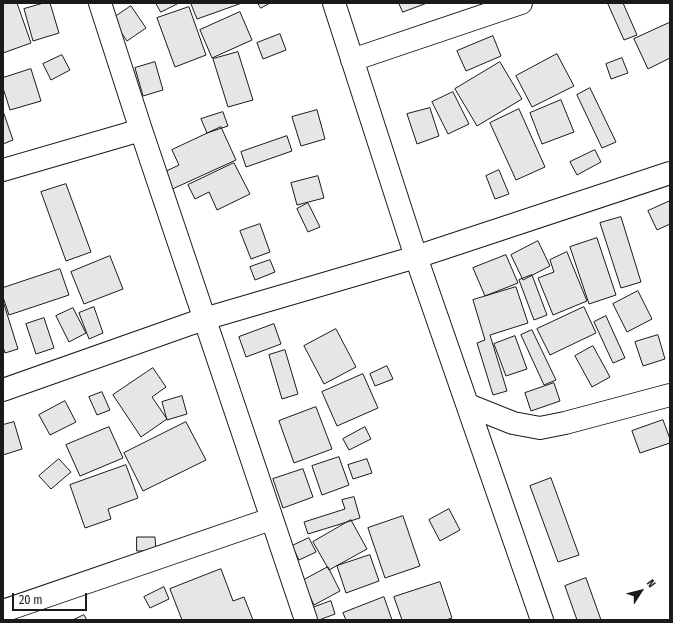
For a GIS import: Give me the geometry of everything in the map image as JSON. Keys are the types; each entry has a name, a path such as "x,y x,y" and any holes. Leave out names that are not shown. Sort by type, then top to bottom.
{"street":[{"path":"100,3 204,319 306,620"},
{"path":"334,3 416,256 542,620"},
{"path":"352,60 521,3"},
{"path":"3,170 141,130"},
{"path":"3,390 204,319 416,256 670,172"},
{"path":"468,405 513,423 540,428 565,423 670,395"},
{"path":"3,611 272,519"}],"building":[{"path":"3,3 17,3 31,43 3,53"},
{"path":"44,3 50,3 59,33 33,41 24,9"},
{"path":"156,3 179,3 161,12"},
{"path":"242,3 197,19 191,4"},
{"path":"258,3 270,3 261,8"},
{"path":"399,3 427,3 403,12"},
{"path":"623,3 637,35 624,40 608,4"},
{"path":"131,6 146,28 127,41 112,19"},
{"path":"189,7 206,55 175,67 157,18"},
{"path":"240,12 252,40 212,58 200,30"},
{"path":"669,23 670,58 648,69 634,39"},
{"path":"280,34 286,50 263,59 257,43"},
{"path":"493,36 501,56 466,71 457,51"},
{"path":"238,52 253,100 228,107 213,59"},
{"path":"557,54 574,86 532,107 516,76"},
{"path":"62,55 70,70 51,80 43,64"},
{"path":"622,58 628,73 611,79 606,64"},
{"path":"155,62 163,90 143,96 135,68"},
{"path":"500,62 522,99 477,126 455,89"},
{"path":"31,69 41,101 10,110 3,88 3,78"},
{"path":"590,88 616,142 602,148 577,95"},
{"path":"453,92 469,124 448,134 432,102"},
{"path":"561,100 574,132 542,144 530,113"},
{"path":"430,108 439,136 417,144 407,114"},
{"path":"519,109 545,167 516,180 490,123"},
{"path":"317,110 325,139 301,146 292,117"},
{"path":"3,111 13,140 3,144"},
{"path":"223,112 228,126 207,133 201,119"},
{"path":"221,127 236,160 168,191 160,174 179,165 172,150"},
{"path":"287,136 292,151 246,167 241,152"},
{"path":"595,150 601,162 577,175 570,162"},
{"path":"234,163 250,194 217,210 209,192 195,199 188,185"},
{"path":"499,170 509,194 495,199 486,176"},
{"path":"318,176 324,198 297,205 291,183"},
{"path":"66,184 91,252 66,261 41,192"},
{"path":"670,201 670,224 657,230 648,211"},
{"path":"308,203 320,227 308,232 297,209"},
{"path":"621,217 641,282 621,288 600,223"},
{"path":"260,224 270,252 251,259 240,231"},
{"path":"597,238 616,295 589,304 570,247"},
{"path":"538,241 550,266 523,280 511,255"},
{"path":"567,252 587,301 553,315 538,278 554,272 550,260"},
{"path":"506,255 518,283 485,296 473,268"},
{"path":"110,256 123,289 84,304 71,272"},
{"path":"270,260 275,272 255,280 250,267"},
{"path":"60,269 69,295 9,315 3,297 3,288"},
{"path":"532,275 547,315 534,320 519,280"},
{"path":"516,287 528,323 490,335 507,391 493,395 477,343 485,340 473,300"},
{"path":"638,291 652,319 627,332 613,304"},
{"path":"3,301 18,349 5,353 3,347"},
{"path":"94,307 103,333 89,339 79,313"},
{"path":"584,307 596,333 550,355 537,329"},
{"path":"73,308 86,333 69,342 56,316"},
{"path":"606,316 625,358 613,363 594,322"},
{"path":"44,318 54,348 36,354 26,324"},
{"path":"274,324 281,344 246,357 239,337"},
{"path":"336,329 356,367 324,384 304,346"},
{"path":"532,330 556,380 544,385 521,335"},
{"path":"658,335 665,359 643,366 635,342"},
{"path":"515,336 527,369 506,376 494,344"},
{"path":"593,346 610,377 592,387 575,356"},
{"path":"285,350 298,394 282,399 269,355"},
{"path":"387,366 393,379 375,386 370,374"},
{"path":"153,368 166,387 152,397 167,419 141,437 113,395"},
{"path":"363,374 378,408 337,426 322,392"},
{"path":"554,383 560,401 531,411 525,393"},
{"path":"102,392 110,410 97,415 89,397"},
{"path":"182,396 187,414 167,420 162,402"},
{"path":"65,401 76,422 50,435 39,415"},
{"path":"316,407 332,449 294,463 279,421"},
{"path":"663,420 670,443 640,453 632,431"},
{"path":"14,422 22,449 3,455 3,425"},
{"path":"186,422 206,460 143,491 124,453"},
{"path":"109,427 123,458 80,476 66,445"},
{"path":"365,427 371,439 349,450 343,439"},
{"path":"339,457 349,485 322,495 312,466"},
{"path":"59,459 71,472 51,489 39,476"},
{"path":"367,459 372,473 353,479 348,465"},
{"path":"126,465 138,498 108,509 111,519 85,528 70,485"},
{"path":"303,469 313,497 283,508 273,479"},
{"path":"551,478 579,555 558,562 530,486"},
{"path":"354,497 360,518 308,534 304,522 345,509 342,500"},
{"path":"449,509 460,530 440,541 429,520"},
{"path":"403,516 420,566 385,578 368,528"},
{"path":"351,520 367,549 329,570 313,542"},
{"path":"137,537 155,537 156,551 137,551"},
{"path":"309,538 316,552 299,560 292,546"},
{"path":"370,555 379,581 346,593 337,566"},
{"path":"328,567 340,591 314,605 302,581"},
{"path":"221,569 233,601 244,597 253,620 182,620 170,589"},
{"path":"586,578 601,620 577,620 565,586"},
{"path":"440,582 452,618 446,620 402,620 394,597"},
{"path":"164,587 169,599 150,608 144,597"},
{"path":"384,597 392,620 346,620 343,613"},
{"path":"331,601 335,614 317,620 312,608"},
{"path":"84,615 87,620 73,620"}]}
